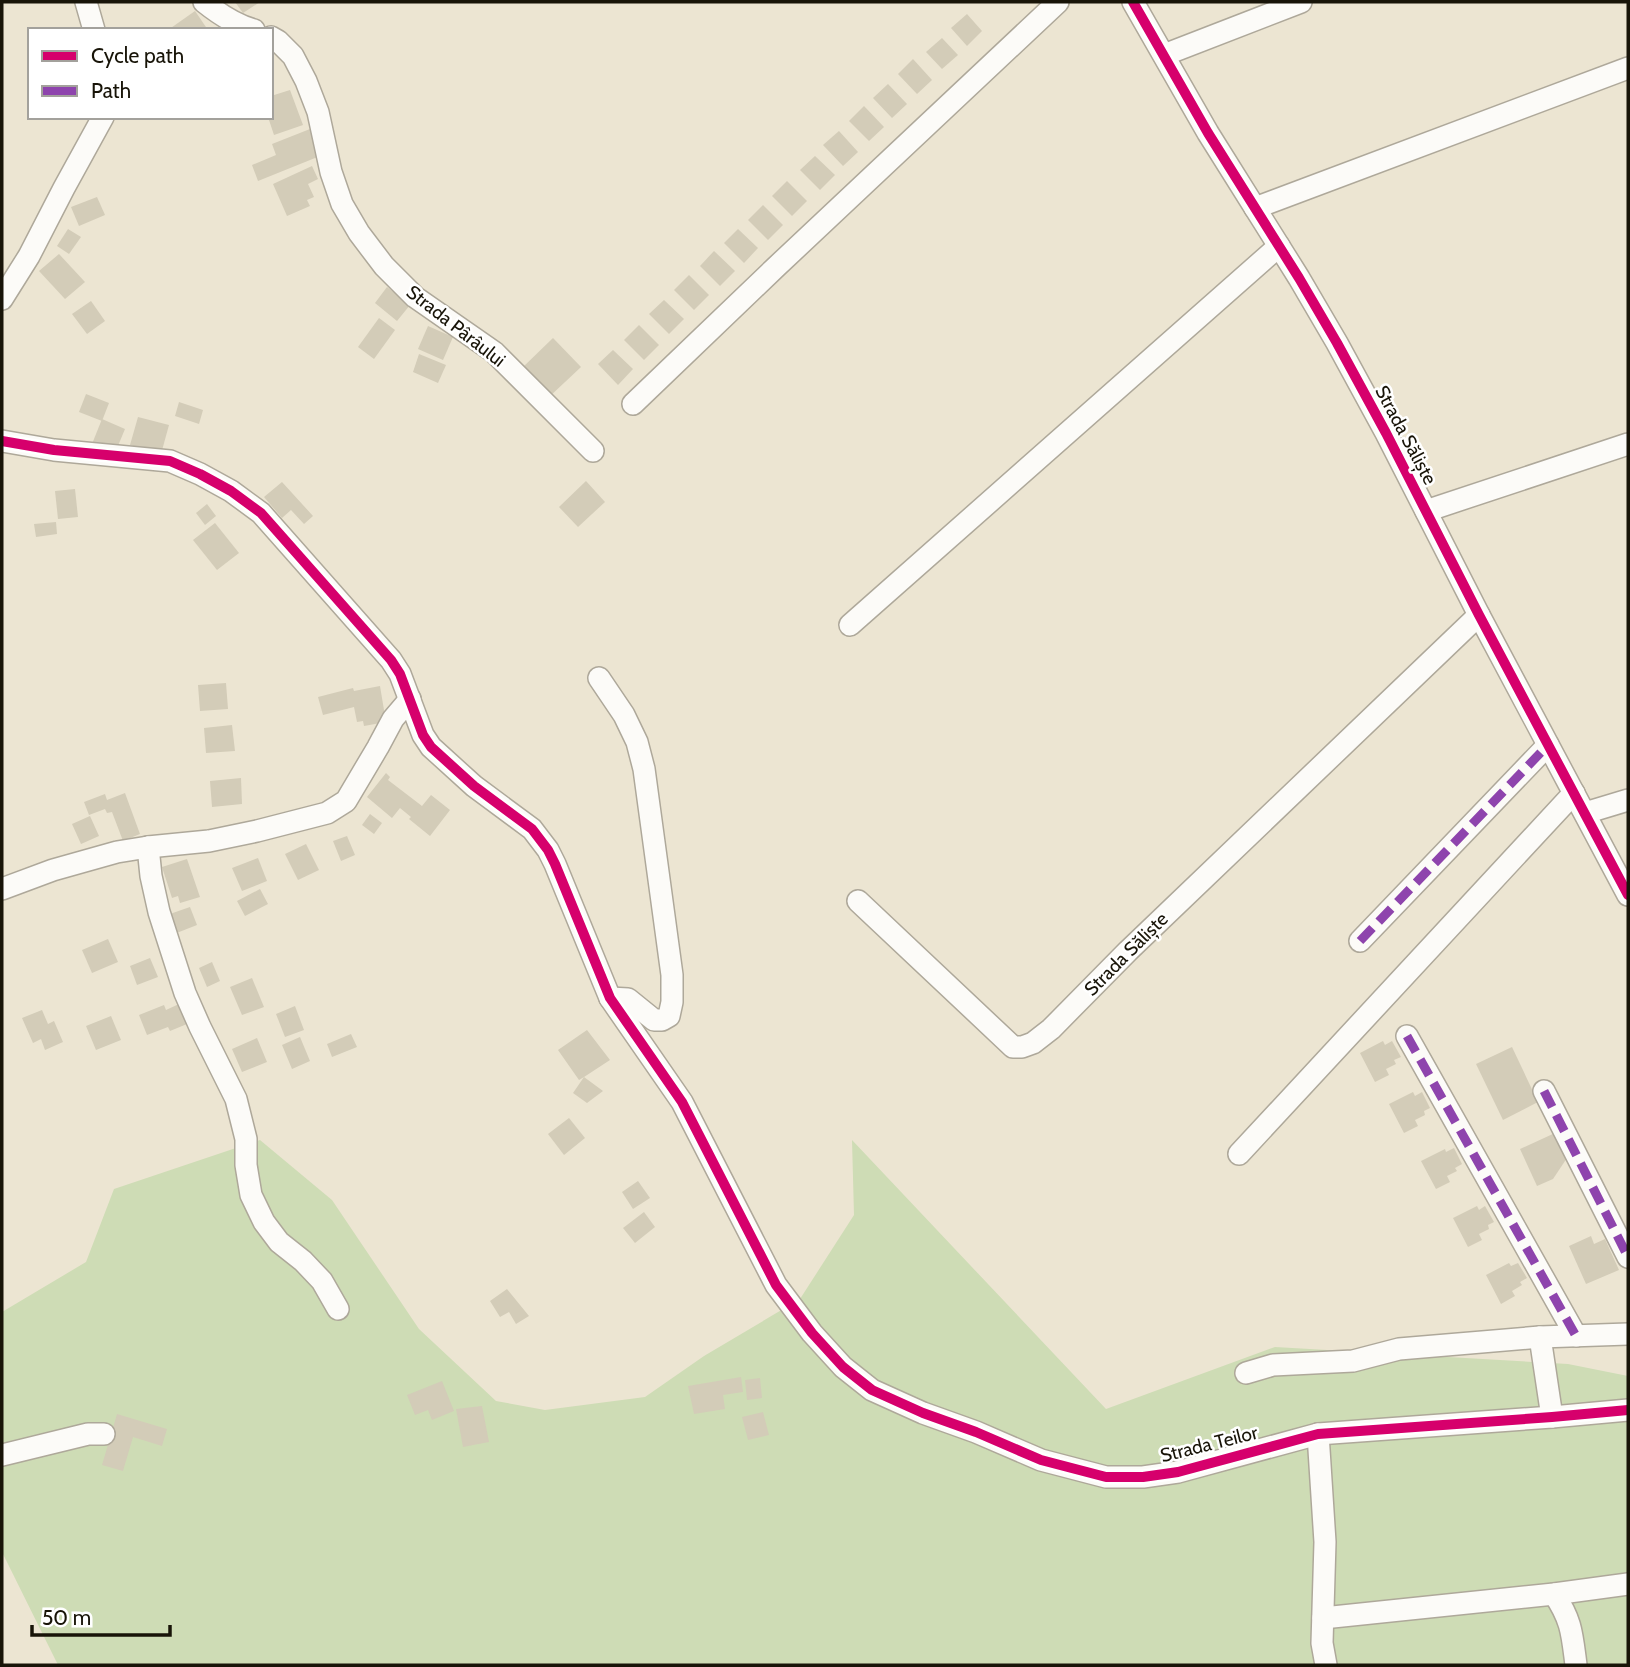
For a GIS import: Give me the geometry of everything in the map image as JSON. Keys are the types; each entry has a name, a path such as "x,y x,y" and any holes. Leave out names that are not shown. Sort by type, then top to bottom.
{"street":[{"path":"86,2 93,28"},
{"path":"204,2 216,12 248,28"},
{"path":"633,404 1058,2"},
{"name":"Strada Săliște","path":"1133,2 1208,132 1337,343 1574,793 1585,813 1620,860 1628,895"},
{"path":"1164,55 1301,2"},
{"name":"Strada Pârâului","path":"273,38 293,56 306,81 318,113 331,172 342,204 359,233 384,266 415,297 494,352 593,451"},
{"path":"1255,208 1628,68"},
{"path":"2,299 29,256 102,119"},
{"path":"850,625 1279,246"},
{"name":"Strada Teilor","path":"2,441 54,450 170,461 231,491 261,513 391,660 400,674 423,735 431,747 474,786 540,837 555,864 610,998 682,1102 776,1285 812,1333 843,1367 872,1390 1041,1460 1106,1477 1143,1477 1178,1472 1318,1434 1552,1418 1628,1410"},
{"name":"Strada Săliște","path":"1426,511 1628,444"},
{"name":"Strada Săliște","path":"858,901 1013,1048 1033,1042 1051,1029 1128,951 1479,615"},
{"path":"599,678 624,715 644,769 672,975 669,1016 662,1020 654,1020 628,999 610,998"},
{"path":"2,888 117,852 209,841 327,813 346,801 393,719 410,699"},
{"path":"1360,941 1548,745"},
{"path":"1239,1154 1574,793"},
{"path":"1585,813 1628,800"},
{"path":"148,847 159,912 185,993 236,1098 246,1139 246,1164 251,1195 264,1222 279,1242 323,1281 338,1309"},
{"path":"1407,1036 1576,1336"},
{"path":"1544,1091 1628,1257"},
{"path":"1246,1373 1273,1365 1353,1362 1399,1349 1628,1334"},
{"path":"1540,1338 1552,1418"},
{"path":"2,1455 88,1434 104,1434"},
{"path":"1318,1434 1325,1542 1322,1643 1326,1665"},
{"path":"1323,1618 1628,1584"},
{"path":"1554,1594 1566,1612 1572,1630 1576,1665"}],"green space":[{"path":"260,1140 332,1200 419,1329 496,1401 545,1410 645,1397 704,1356 800,1299 854,1215 852,1140 1106,1409 1275,1347 1568,1364 1628,1376 1628,1665 58,1665 2,1552 2,1312 86,1262 114,1189"}],"building":[{"path":"235,2 260,2 243,13"},
{"path":"195,11 207,28 171,28"},
{"path":"967,14 982,31 967,46 951,28"},
{"path":"942,38 958,55 942,69 926,52"},
{"path":"913,59 932,80 917,94 898,74"},
{"path":"888,84 907,104 892,118 873,98"},
{"path":"290,90 303,125 274,135 269,119 273,119 273,95"},
{"path":"864,106 884,127 869,141 849,121"},
{"path":"310,129 320,156 258,181 252,165 276,155 272,144"},
{"path":"839,131 858,152 843,166 823,145"},
{"path":"815,156 835,175 820,190 800,170"},
{"path":"312,166 318,179 308,184 314,197 307,200 310,206 287,216 273,184"},
{"path":"787,181 807,201 792,216 772,196"},
{"path":"97,197 105,215 79,226 71,207"},
{"path":"763,205 783,225 768,240 748,220"},
{"path":"68,229 81,237 69,254 57,246"},
{"path":"738,229 758,248 744,263 724,243"},
{"path":"714,251 735,271 720,286 700,266"},
{"path":"59,254 85,282 65,299 39,271"},
{"path":"689,275 709,295 694,310 674,290"},
{"path":"387,287 410,305 397,321 375,303"},
{"path":"664,300 684,319 669,334 649,314"},
{"path":"91,301 105,321 87,334 72,314"},
{"path":"379,318 395,330 374,359 358,347"},
{"path":"639,325 659,345 644,360 624,340"},
{"path":"428,326 453,337 443,360 418,349"},
{"path":"553,338 581,367 548,398 521,369"},
{"path":"613,350 633,369 618,385 598,364"},
{"path":"419,354 446,365 438,383 413,372"},
{"path":"86,394 109,403 102,421 79,412"},
{"path":"179,402 203,410 199,424 175,416"},
{"path":"138,417 169,425 161,454 130,445"},
{"path":"102,419 125,429 115,453 92,444"},
{"path":"586,481 605,502 578,527 559,507"},
{"path":"282,482 313,516 304,524 291,510 282,518 264,497"},
{"path":"75,489 78,517 58,519 55,491"},
{"path":"207,504 216,516 205,525 196,513"},
{"path":"56,522 57,534 36,537 34,524"},
{"path":"215,523 239,553 217,570 193,540"},
{"path":"226,683 228,709 200,711 198,685"},
{"path":"380,686 386,722 364,726 363,721 357,722 354,707 323,715 318,697 353,688 354,691"},
{"path":"232,725 235,751 206,753 204,728"},
{"path":"386,773 390,777 388,780 422,806 431,795 450,810 430,836 400,808 392,818 367,797"},
{"path":"241,778 242,804 212,807 210,781"},
{"path":"125,793 140,834 123,841 112,812 107,813 105,809 89,815 84,802 105,794 107,800"},
{"path":"370,814 382,823 374,834 362,825"},
{"path":"90,816 99,836 81,844 72,824"},
{"path":"347,836 355,855 341,861 333,841"},
{"path":"306,844 319,870 298,880 285,854"},
{"path":"258,858 267,881 242,891 232,868"},
{"path":"187,859 200,897 180,903 178,896 172,898 162,867"},
{"path":"260,889 268,904 245,916 237,901"},
{"path":"190,907 197,925 174,934 167,915"},
{"path":"108,939 118,962 92,973 82,950"},
{"path":"150,958 158,977 137,985 130,966"},
{"path":"212,962 220,981 207,987 199,968"},
{"path":"252,978 264,1007 242,1015 230,987"},
{"path":"179,1004 187,1024 170,1031 168,1027 147,1035 139,1015 164,1005 166,1010"},
{"path":"295,1006 304,1030 285,1037 276,1014"},
{"path":"42,1010 48,1024 54,1021 63,1042 45,1050 41,1039 33,1043 22,1018"},
{"path":"111,1016 121,1040 96,1050 86,1026"},
{"path":"587,1030 610,1060 579,1080 558,1050"},
{"path":"351,1034 357,1047 332,1057 327,1044"},
{"path":"300,1037 310,1061 292,1069 282,1045"},
{"path":"257,1038 267,1062 242,1072 232,1049"},
{"path":"1383,1041 1385,1045 1392,1041 1401,1057 1394,1060 1396,1064 1386,1069 1389,1075 1375,1082 1360,1053"},
{"path":"1512,1047 1538,1102 1503,1120 1476,1064"},
{"path":"584,1077 603,1091 587,1103 573,1093"},
{"path":"1413,1092 1415,1096 1422,1092 1430,1108 1424,1111 1425,1115 1415,1120 1418,1126 1404,1133 1389,1104"},
{"path":"569,1118 585,1138 564,1155 548,1134"},
{"path":"1555,1133 1567,1158 1553,1179 1537,1186 1520,1149"},
{"path":"1454,1148 1462,1164 1455,1168 1457,1171 1447,1176 1450,1182 1436,1189 1421,1161 1445,1149 1446,1152"},
{"path":"638,1181 650,1198 633,1209 622,1192"},
{"path":"1477,1206 1479,1210 1485,1206 1494,1222 1488,1225 1489,1229 1479,1234 1482,1240 1468,1247 1453,1218"},
{"path":"644,1212 655,1227 635,1243 623,1228"},
{"path":"1591,1236 1594,1244 1605,1239 1619,1270 1586,1284 1569,1246"},
{"path":"1509,1263 1511,1266 1518,1263 1527,1278 1512,1291 1515,1296 1501,1304 1486,1275"},
{"path":"507,1289 529,1316 516,1324 509,1312 500,1317 490,1301"},
{"path":"741,1377 743,1392 723,1395 725,1409 694,1414 688,1386"},
{"path":"760,1378 762,1398 747,1400 745,1380"},
{"path":"442,1381 454,1411 432,1420 428,1410 415,1415 407,1395"},
{"path":"482,1406 489,1442 463,1447 456,1409"},
{"path":"763,1412 769,1435 748,1440 742,1417"},
{"path":"117,1414 167,1429 162,1446 133,1437 123,1471 102,1465"}],"marked path":[{"path":"1360,941 1548,745"},
{"path":"1407,1036 1576,1336"},
{"path":"1544,1091 1628,1257"}],"cycle path":[{"path":"1133,2 1208,133 1337,343 1628,895"},
{"path":"2,441 54,450 170,461 231,491 261,513 391,660 400,674 423,735 431,747 474,786 532,829 548,850 610,998 682,1102 776,1285 812,1333 843,1367 872,1390 1041,1460 1106,1477 1143,1477 1178,1472 1318,1434 1628,1410"}]}
